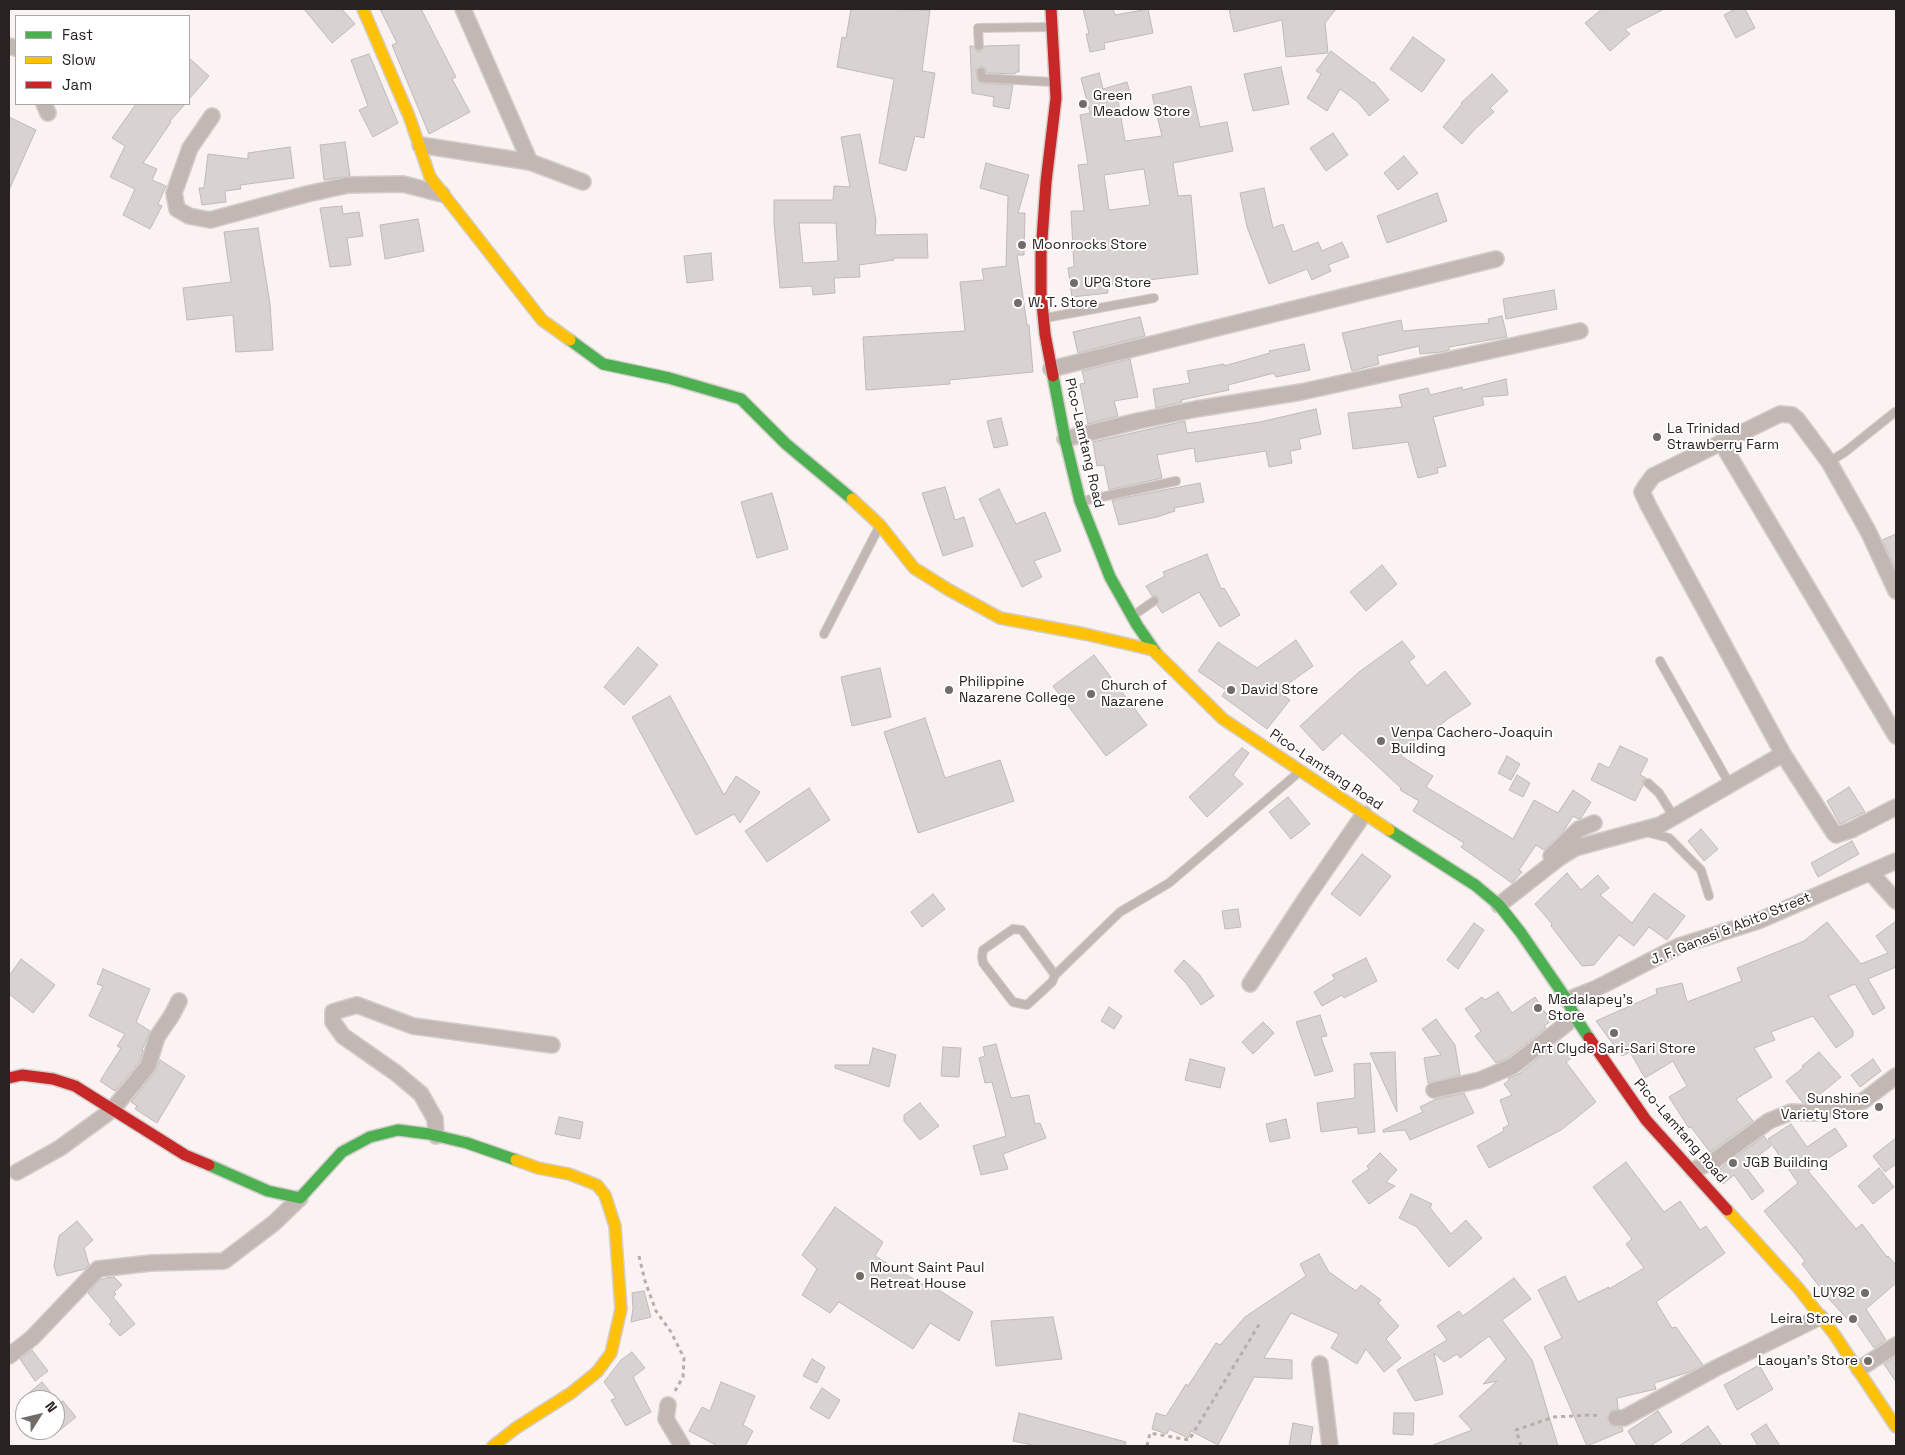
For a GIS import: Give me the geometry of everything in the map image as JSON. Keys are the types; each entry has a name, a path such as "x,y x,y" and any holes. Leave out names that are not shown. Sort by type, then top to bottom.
{"street":[{"path":"363,9 409,116 430,177 542,320 603,364 669,378 741,399 786,444 854,501 880,526 914,568 1000,618 1084,634 1153,650"},
{"path":"463,9 530,162"},
{"name":"Pico-Lamtang Road","path":"1051,9 1056,98 1046,182 1041,254 1044,318 1051,369 1080,501 1114,586 1153,650 1223,719 1300,772 1475,885 1499,905 1522,933 1567,1000 1575,1017 1646,1120 1799,1289 1859,1369 1896,1427"},
{"path":"212,116 190,148 174,193 177,209 189,216 210,220 348,185 403,184 442,194"},
{"path":"420,145 530,162 583,182"},
{"path":"1051,369 1496,258"},
{"path":"1065,438 1148,419 1301,392 1580,331"},
{"path":"1896,591 1868,531 1829,462 1797,419 1786,413 1780,414 1653,476 1647,482 1642,492 1783,754 1836,835 1851,830 1896,806"},
{"path":"1721,442 1896,736"},
{"path":"1499,905 1575,848 1660,825 1783,754"},
{"path":"1250,984 1364,814"},
{"path":"1536,876 1532,868 1554,854 1580,828 1594,823"},
{"name":"J. F. Ganasi & Abito Street","path":"1567,1000 1597,988 1679,946 1758,920 1896,861"},
{"path":"1871,873 1896,902"},
{"path":"17,1172 60,1148 112,1110 148,1066 158,1037 172,1015 178,1001"},
{"path":"436,1136 435,1119 421,1094 396,1073 343,1036 333,1022 333,1012 357,1005 413,1026 552,1045"},
{"path":"1434,1090 1480,1080 1513,1066 1575,1017"},
{"path":"9,1078 22,1075 60,1081 75,1086 185,1155 268,1191 300,1198"},
{"path":"1693,1170 1714,1161 1769,1121 1791,1112 1815,1112 1863,1101 1896,1076"},
{"path":"9,1356 32,1338 98,1269 151,1263 224,1261 274,1224 342,1152 370,1136 398,1130 436,1136 467,1143 538,1168 569,1174 597,1185 605,1194 616,1226 621,1309 611,1353 597,1372 571,1394 516,1428 493,1446"},
{"path":"1616,1418 1624,1418 1707,1373 1820,1317"},
{"path":"1859,1369 1896,1345"},
{"path":"1320,1364 1330,1446"},
{"path":"668,1405 666,1419 682,1446"}],"lane":[{"path":"979,46 978,28 1052,27"},
{"path":"981,72 982,78 1056,82"},
{"path":"1044,318 1154,298"},
{"path":"1829,462 1846,452 1894,412"},
{"path":"1080,501 1176,481"},
{"path":"824,634 880,526"},
{"path":"1132,616 1154,602"},
{"path":"1660,661 1730,785"},
{"path":"1055,975 1022,930 1013,929 983,950 983,963 1013,1002 1027,1006 1052,982 1055,975 1120,912 1168,883 1300,772"},
{"path":"1648,783 1659,793 1674,817"},
{"path":"1640,830 1668,838 1701,870 1709,896"}],"path":[{"path":"638,1255 656,1311 671,1332 684,1358 683,1377 668,1405"},
{"path":"1147,1446 1150,1433 1189,1440 1260,1323"},
{"path":"1521,1446 1516,1430 1554,1417 1591,1415 1616,1418"}],"building":[{"path":"304,9 342,9 355,24 332,43"},
{"path":"380,9 421,9 456,77 452,79 470,112 429,134 392,45 397,43"},
{"path":"851,9 930,10 922,71 935,73 924,138 915,136 906,171 879,163 894,79 837,67 842,37 846,38"},
{"path":"1083,9 1113,9 1115,15 1148,9 1153,33 1104,43 1105,49 1090,52 1086,34 1089,34"},
{"path":"1229,9 1336,9 1325,23 1328,53 1286,57 1282,20 1234,32"},
{"path":"1602,9 1664,9 1625,29 1630,34 1610,51 1585,23"},
{"path":"1735,9 1745,9 1755,28 1736,38 1724,15"},
{"path":"1413,37 1445,60 1422,92 1390,69"},
{"path":"1019,45 1019,72 1015,72 1015,74 987,73 985,68 981,66 976,70 977,79 980,83 1013,85 1009,109 993,106 994,97 972,93 970,46 973,46 979,52 985,46"},
{"path":"1331,51 1374,82 1389,100 1369,116 1358,102 1340,89 1327,111 1307,98 1321,74 1316,71"},
{"path":"369,54 398,123 373,137 359,110 368,106 351,60"},
{"path":"190,59 209,76 190,98"},
{"path":"1281,67 1289,104 1253,111 1244,74"},
{"path":"1099,73 1103,89 1127,82 1131,96 1118,100 1125,141 1162,136 1152,95 1191,86 1200,127 1227,122 1233,151 1173,163 1178,196 1191,195 1198,274 1107,285 1108,293 1072,297 1068,268 1074,267 1071,211 1084,211 1078,165 1088,164 1080,115 1090,113 1081,78","holes":["1144,169 1150,205 1109,210 1104,175"]},
{"path":"1492,74 1508,91 1490,108 1494,112 1462,144 1443,127 1461,103"},
{"path":"135,105 184,105 170,121 143,163 157,169 152,180 166,186 158,204 162,206 150,229 123,215 135,189 110,177 125,146 112,138"},
{"path":"9,117 36,130 9,190"},
{"path":"1333,133 1348,155 1326,171 1310,148"},
{"path":"860,134 876,220 875,235 927,234 928,258 893,258 894,260 859,265 860,277 834,278 835,293 813,295 812,286 780,288 774,223 774,200 833,200 834,186 850,187 841,137","holes":["799,223 836,223 838,261 803,263"]},
{"path":"345,142 350,176 324,180 320,145"},
{"path":"290,147 294,178 240,185 241,189 225,191 226,202 202,205 199,188 204,188 208,154 248,159 248,153"},
{"path":"1404,156 1418,173 1398,190 1384,173"},
{"path":"986,163 1029,175 1018,213 1025,213 1024,255 1017,255 1027,325 1029,325 1033,372 949,380 950,384 866,390 863,337 965,331 960,282 984,280 982,269 1006,266 1008,196 980,188"},
{"path":"1264,188 1273,228 1283,224 1293,252 1318,242 1322,251 1342,242 1349,257 1328,265 1331,271 1312,280 1307,269 1269,284 1247,227 1240,193"},
{"path":"1437,193 1447,221 1387,243 1377,216"},
{"path":"342,206 343,214 359,212 363,236 347,238 351,265 330,267 320,208"},
{"path":"418,219 424,251 385,259 380,225"},
{"path":"258,228 270,304 273,350 236,352 233,315 187,320 183,288 231,282 224,232"},
{"path":"711,253 713,280 687,283 684,256"},
{"path":"1554,290 1557,309 1506,319 1503,299"},
{"path":"1502,316 1507,337 1449,347 1449,350 1441,352 1420,354 1419,346 1377,356 1379,364 1352,371 1342,333 1401,320 1403,331 1489,323 1488,319"},
{"path":"1140,317 1145,336 1078,353 1073,332"},
{"path":"1304,344 1310,370 1276,377 1274,373 1228,385 1229,390 1181,400 1182,402 1156,408 1153,389 1190,383 1187,371 1224,364 1224,366 1270,353 1269,351"},
{"path":"1130,359 1138,397 1114,401 1118,416 1088,424 1080,384 1085,383 1082,371"},
{"path":"1506,379 1508,395 1482,397 1484,405 1433,417 1446,466 1437,468 1438,473 1418,478 1408,442 1353,449 1348,413 1402,407 1399,395 1428,388 1430,395 1462,387 1463,390"},
{"path":"1316,409 1321,434 1299,439 1301,449 1290,451 1292,463 1269,467 1266,451 1196,462 1194,448 1157,455 1162,478 1109,490 1104,465 1097,466 1093,442 1185,421 1187,433 1260,422"},
{"path":"1001,418 1008,445 994,448 987,421"},
{"path":"1200,483 1204,502 1174,508 1175,511 1157,517 1119,525 1112,500"},
{"path":"945,487 955,520 964,517 973,546 943,556 922,493"},
{"path":"999,489 1016,524 1045,512 1061,551 1034,561 1042,577 1022,587 979,499"},
{"path":"772,493 788,549 757,558 741,502"},
{"path":"1896,534 1896,569 1882,540"},
{"path":"1207,554 1221,589 1224,588 1240,615 1220,627 1199,592 1162,613 1157,605 1159,598 1152,596 1146,586 1165,576 1163,572"},
{"path":"1382,565 1397,584 1366,611 1350,592"},
{"path":"1296,640 1313,666 1278,691 1290,700 1267,729 1222,696 1226,690 1198,671 1218,642 1257,668"},
{"path":"1402,641 1415,657 1409,662 1427,686 1445,671 1471,704 1430,733 1426,729 1401,756 1433,776 1426,787 1513,839 1534,800 1558,813 1573,790 1591,802 1581,818 1578,819 1573,816 1563,832 1544,850 1536,845 1519,870 1522,872 1512,883 1461,847 1464,843 1413,811 1419,801 1400,790 1401,788 1342,733 1323,751 1300,726 1359,672"},
{"path":"638,647 658,665 624,705 604,687"},
{"name":"Church of Nazarene","path":"1094,655 1147,725 1106,756 1053,686"},
{"path":"880,668 891,717 852,726 841,677"},
{"path":"670,696 724,795 736,776 760,792 740,823 734,814 696,835 632,717"},
{"path":"925,718 945,778 1000,760 1014,801 918,833 884,732"},
{"path":"1620,746 1648,759 1640,775 1646,778 1635,801 1591,780 1599,763 1609,768"},
{"path":"1242,748 1249,753 1233,775 1243,784 1207,817 1189,797"},
{"path":"1507,756 1520,764 1511,780 1498,773"},
{"path":"1517,775 1530,783 1523,797 1509,790"},
{"path":"1849,787 1865,812 1840,824 1827,801"},
{"path":"809,788 830,820 767,862 745,831"},
{"path":"1288,797 1310,824 1291,839 1269,812"},
{"path":"1701,829 1718,849 1704,861 1688,841"},
{"path":"1852,841 1859,854 1818,877 1811,863"},
{"path":"1362,854 1391,876 1360,916 1331,894"},
{"path":"1567,873 1581,890 1598,875 1609,888 1600,895 1632,923 1654,893 1685,916 1667,940 1649,927 1634,946 1619,935 1594,965 1582,966 1535,904"},
{"path":"933,894 945,909 922,927 911,912"},
{"path":"1238,909 1241,927 1225,929 1222,911"},
{"path":"1896,921 1896,967 1868,979 1885,1008 1873,1015 1855,984 1828,996 1853,1031 1853,1036 1836,1048 1813,1016 1771,1032 1775,1040 1754,1048 1772,1077 1736,1099 1753,1121 1710,1152 1691,1127 1689,1128 1669,1097 1687,1086 1673,1061 1645,1078 1630,1052 1622,1056 1596,1021 1657,994 1656,989 1682,983 1687,1002 1742,981 1737,968 1804,941 1827,922 1861,964 1888,953 1876,936"},
{"path":"1474,923 1484,930 1458,969 1447,960"},
{"path":"1366,958 1377,981 1344,998 1342,995 1322,1006 1314,992 1335,979 1332,975"},
{"path":"21,959 55,985 33,1013 9,994 9,976"},
{"path":"1184,960 1199,974 1214,996 1201,1005 1186,983 1174,971"},
{"path":"103,969 150,989 136,1022 150,1031 142,1050 140,1061 115,1091 100,1081 121,1048 117,1046 125,1034 89,1016 103,986 97,984"},
{"path":"1498,992 1512,1013 1535,997 1551,1021 1544,1026 1546,1028 1508,1058 1496,1063 1475,1036 1481,1031 1465,1009 1482,997 1485,1000"},
{"path":"1109,1007 1122,1016 1114,1029 1101,1021"},
{"path":"1320,1015 1327,1036 1321,1037 1333,1071 1315,1076 1296,1022"},
{"path":"1436,1019 1455,1045 1460,1075 1428,1083 1424,1058 1441,1055 1422,1029"},
{"path":"1263,1022 1274,1033 1253,1054 1242,1042"},
{"path":"1558,1042 1571,1058 1566,1062 1596,1102 1561,1130 1489,1168 1477,1146 1504,1131 1503,1128 1509,1125 1500,1100 1512,1095 1504,1084 1509,1080 1508,1078 1519,1074"},
{"path":"996,1044 1011,1098 1029,1095 1035,1124 1040,1123 1046,1138 1003,1154 1008,1169 981,1175 973,1146 1006,1136 992,1082 985,1083 979,1058 985,1056 983,1047"},
{"path":"943,1047 961,1048 959,1077 941,1076"},
{"path":"873,1048 896,1055 889,1087 835,1068 835,1065 869,1065"},
{"path":"1395,1052 1397,1112 1370,1053"},
{"path":"1819,1052 1841,1077 1809,1103 1803,1103 1786,1081"},
{"path":"1190,1059 1225,1068 1220,1088 1185,1080"},
{"path":"1873,1059 1881,1071 1860,1087 1851,1075"},
{"path":"160,1060 185,1076 157,1123 135,1109 137,1106 131,1102 155,1072"},
{"path":"1370,1063 1375,1132 1358,1134 1358,1127 1321,1132 1317,1103 1355,1098 1354,1064"},
{"path":"1464,1093 1474,1113 1410,1140 1405,1130 1383,1132 1383,1130 1423,1112 1420,1107 1436,1099"},
{"path":"920,1103 939,1126 920,1140 904,1121 904,1115"},
{"path":"559,1117 583,1122 580,1139 555,1134"},
{"path":"1286,1119 1290,1138 1270,1142 1266,1124"},
{"path":"1791,1124 1807,1147 1835,1128 1847,1146 1808,1171 1856,1229 1862,1224 1887,1257 1896,1265 1896,1283 1866,1309 1886,1340 1874,1348 1854,1319 1851,1323 1829,1299 1802,1264 1805,1261 1764,1211 1798,1183 1768,1139"},
{"path":"1764,1136 1771,1146 1745,1166 1764,1191 1752,1200 1734,1175 1723,1184 1712,1172 1720,1169"},
{"path":"1896,1138 1896,1164 1885,1172 1873,1156"},
{"path":"1380,1153 1397,1170 1386,1182 1395,1186 1369,1204 1352,1181 1369,1169 1367,1166"},
{"path":"1626,1162 1664,1212 1680,1201 1700,1230 1706,1226 1725,1253 1656,1302 1672,1328 1676,1327 1703,1365 1689,1372 1654,1383 1656,1389 1617,1398 1618,1409 1611,1410 1607,1418 1611,1426 1622,1427 1623,1431 1587,1446 1544,1347 1562,1338 1538,1290 1565,1276 1578,1302 1609,1287 1609,1289 1644,1268 1626,1244 1632,1239 1593,1187"},
{"path":"1879,1168 1894,1187 1873,1204 1858,1186"},
{"path":"1411,1194 1432,1204 1430,1208 1451,1234 1466,1220 1482,1238 1449,1267 1417,1227 1399,1218"},
{"name":"Mount Saint Paul Retreat House","path":"835,1207 883,1242 875,1256 925,1286 928,1283 973,1312 959,1341 930,1323 913,1349 839,1302 830,1313 802,1295 817,1269 802,1255"},
{"path":"77,1221 93,1240 84,1248 89,1265 85,1269 57,1276 54,1266 59,1236"},
{"path":"1319,1254 1329,1272 1356,1291 1361,1285 1381,1300 1378,1303 1399,1326 1386,1339 1401,1358 1384,1372 1366,1349 1357,1364 1331,1348 1339,1334 1291,1313 1264,1358 1292,1360 1292,1379 1254,1377 1218,1445 1191,1431 1188,1438 1169,1429 1167,1434 1152,1429 1156,1413 1166,1416 1186,1384 1188,1386 1216,1343 1220,1345 1245,1317 1306,1276 1300,1264"},
{"path":"114,1277 122,1285 114,1292 116,1294 113,1297 135,1324 120,1336 109,1324 112,1321 88,1293 102,1278 103,1280"},
{"path":"1514,1278 1531,1299 1502,1320 1532,1360 1558,1446 1433,1446 1472,1430 1459,1416 1497,1381 1483,1384 1506,1359 1489,1336 1460,1358 1457,1354 1444,1362 1434,1353 1443,1394 1415,1401 1397,1370 1447,1340 1437,1326 1459,1311 1463,1316"},
{"path":"644,1291 651,1317 631,1322 633,1308 632,1293"},
{"path":"1053,1317 1062,1359 996,1366 991,1321"},
{"path":"32,1350 48,1371 35,1381 20,1359"},
{"path":"632,1352 645,1368 633,1377 651,1412 626,1426 611,1400 616,1398 604,1382 621,1360"},
{"path":"1896,1356 1896,1382 1884,1364"},
{"path":"812,1359 825,1367 817,1383 803,1376"},
{"path":"1759,1365 1773,1389 1737,1410 1724,1385"},
{"path":"42,1382 49,1390 32,1390"},
{"path":"721,1382 755,1396 743,1425 753,1431 745,1446 718,1446 689,1431 702,1407 710,1411"},
{"path":"822,1388 840,1400 829,1419 810,1408"},
{"path":"65,1403 76,1417 65,1426"},
{"path":"1658,1411 1672,1432 1650,1446 1637,1446 1628,1431"},
{"path":"1019,1413 1126,1442 1125,1446 1037,1446 1013,1441"},
{"path":"1394,1413 1414,1413 1413,1435 1393,1434"},
{"path":"1293,1423 1313,1427 1310,1446 1289,1446"},
{"path":"1766,1424 1780,1446 1758,1446 1751,1434"},
{"path":"1708,1426 1722,1446 1679,1446"}],"traffic: fast":[{"path":"570,340 603,364 669,378 741,399 786,444 852,499"},
{"path":"1053,376 1065,439 1080,501 1110,577 1137,625 1157,654"},
{"path":"1389,830 1475,885 1499,905 1521,933 1567,1000 1575,1017 1589,1038"},
{"path":"209,1165 268,1191 300,1198 342,1152 370,1137 398,1130 429,1134 467,1143 516,1160"}],"traffic: slow":[{"path":"363,9 409,116 430,177 542,320 570,340"},
{"path":"852,499 880,525 914,568 1000,618 1085,634 1153,650"},
{"path":"1157,654 1223,719 1389,830"},
{"path":"493,1446 516,1428 571,1393 597,1372 611,1353 621,1309 615,1226 605,1195 597,1185 569,1174 538,1168 516,1160"},
{"path":"1727,1210 1799,1289 1834,1334 1896,1427"}],"traffic: jam":[{"path":"1051,9 1056,98 1046,182 1041,254 1041,293 1045,334 1053,376"},
{"path":"1589,1038 1646,1120 1727,1210"},
{"path":"9,1078 22,1075 53,1079 75,1086 185,1155 209,1165"}],"place":[{"name":"Green Meadow Store","path":"1083,104"},
{"name":"Moonrocks Store","path":"1022,245"},
{"name":"UPG Store","path":"1074,283"},
{"name":"W. T. Store","path":"1018,303"},
{"name":"La Trinidad Strawberry Farm","path":"1657,437"},
{"name":"Philippine Nazarene College","path":"949,690"},
{"name":"David Store","path":"1231,690"},
{"name":"Church of Nazarene","path":"1091,694"},
{"name":"Venpa Cachero-Joaquin Building","path":"1381,741"},
{"name":"Madalapey's Store","path":"1538,1008"},
{"name":"Art Clyde Sari-Sari Store","path":"1614,1033"},
{"name":"Sunshine Variety Store","path":"1879,1107"},
{"name":"JGB Building","path":"1733,1163"},
{"name":"Mount Saint Paul Retreat House","path":"860,1276"},
{"name":"LUY92","path":"1865,1293"},
{"name":"Leira Store","path":"1853,1319"},
{"name":"Laoyan's Store","path":"1868,1361"}]}
